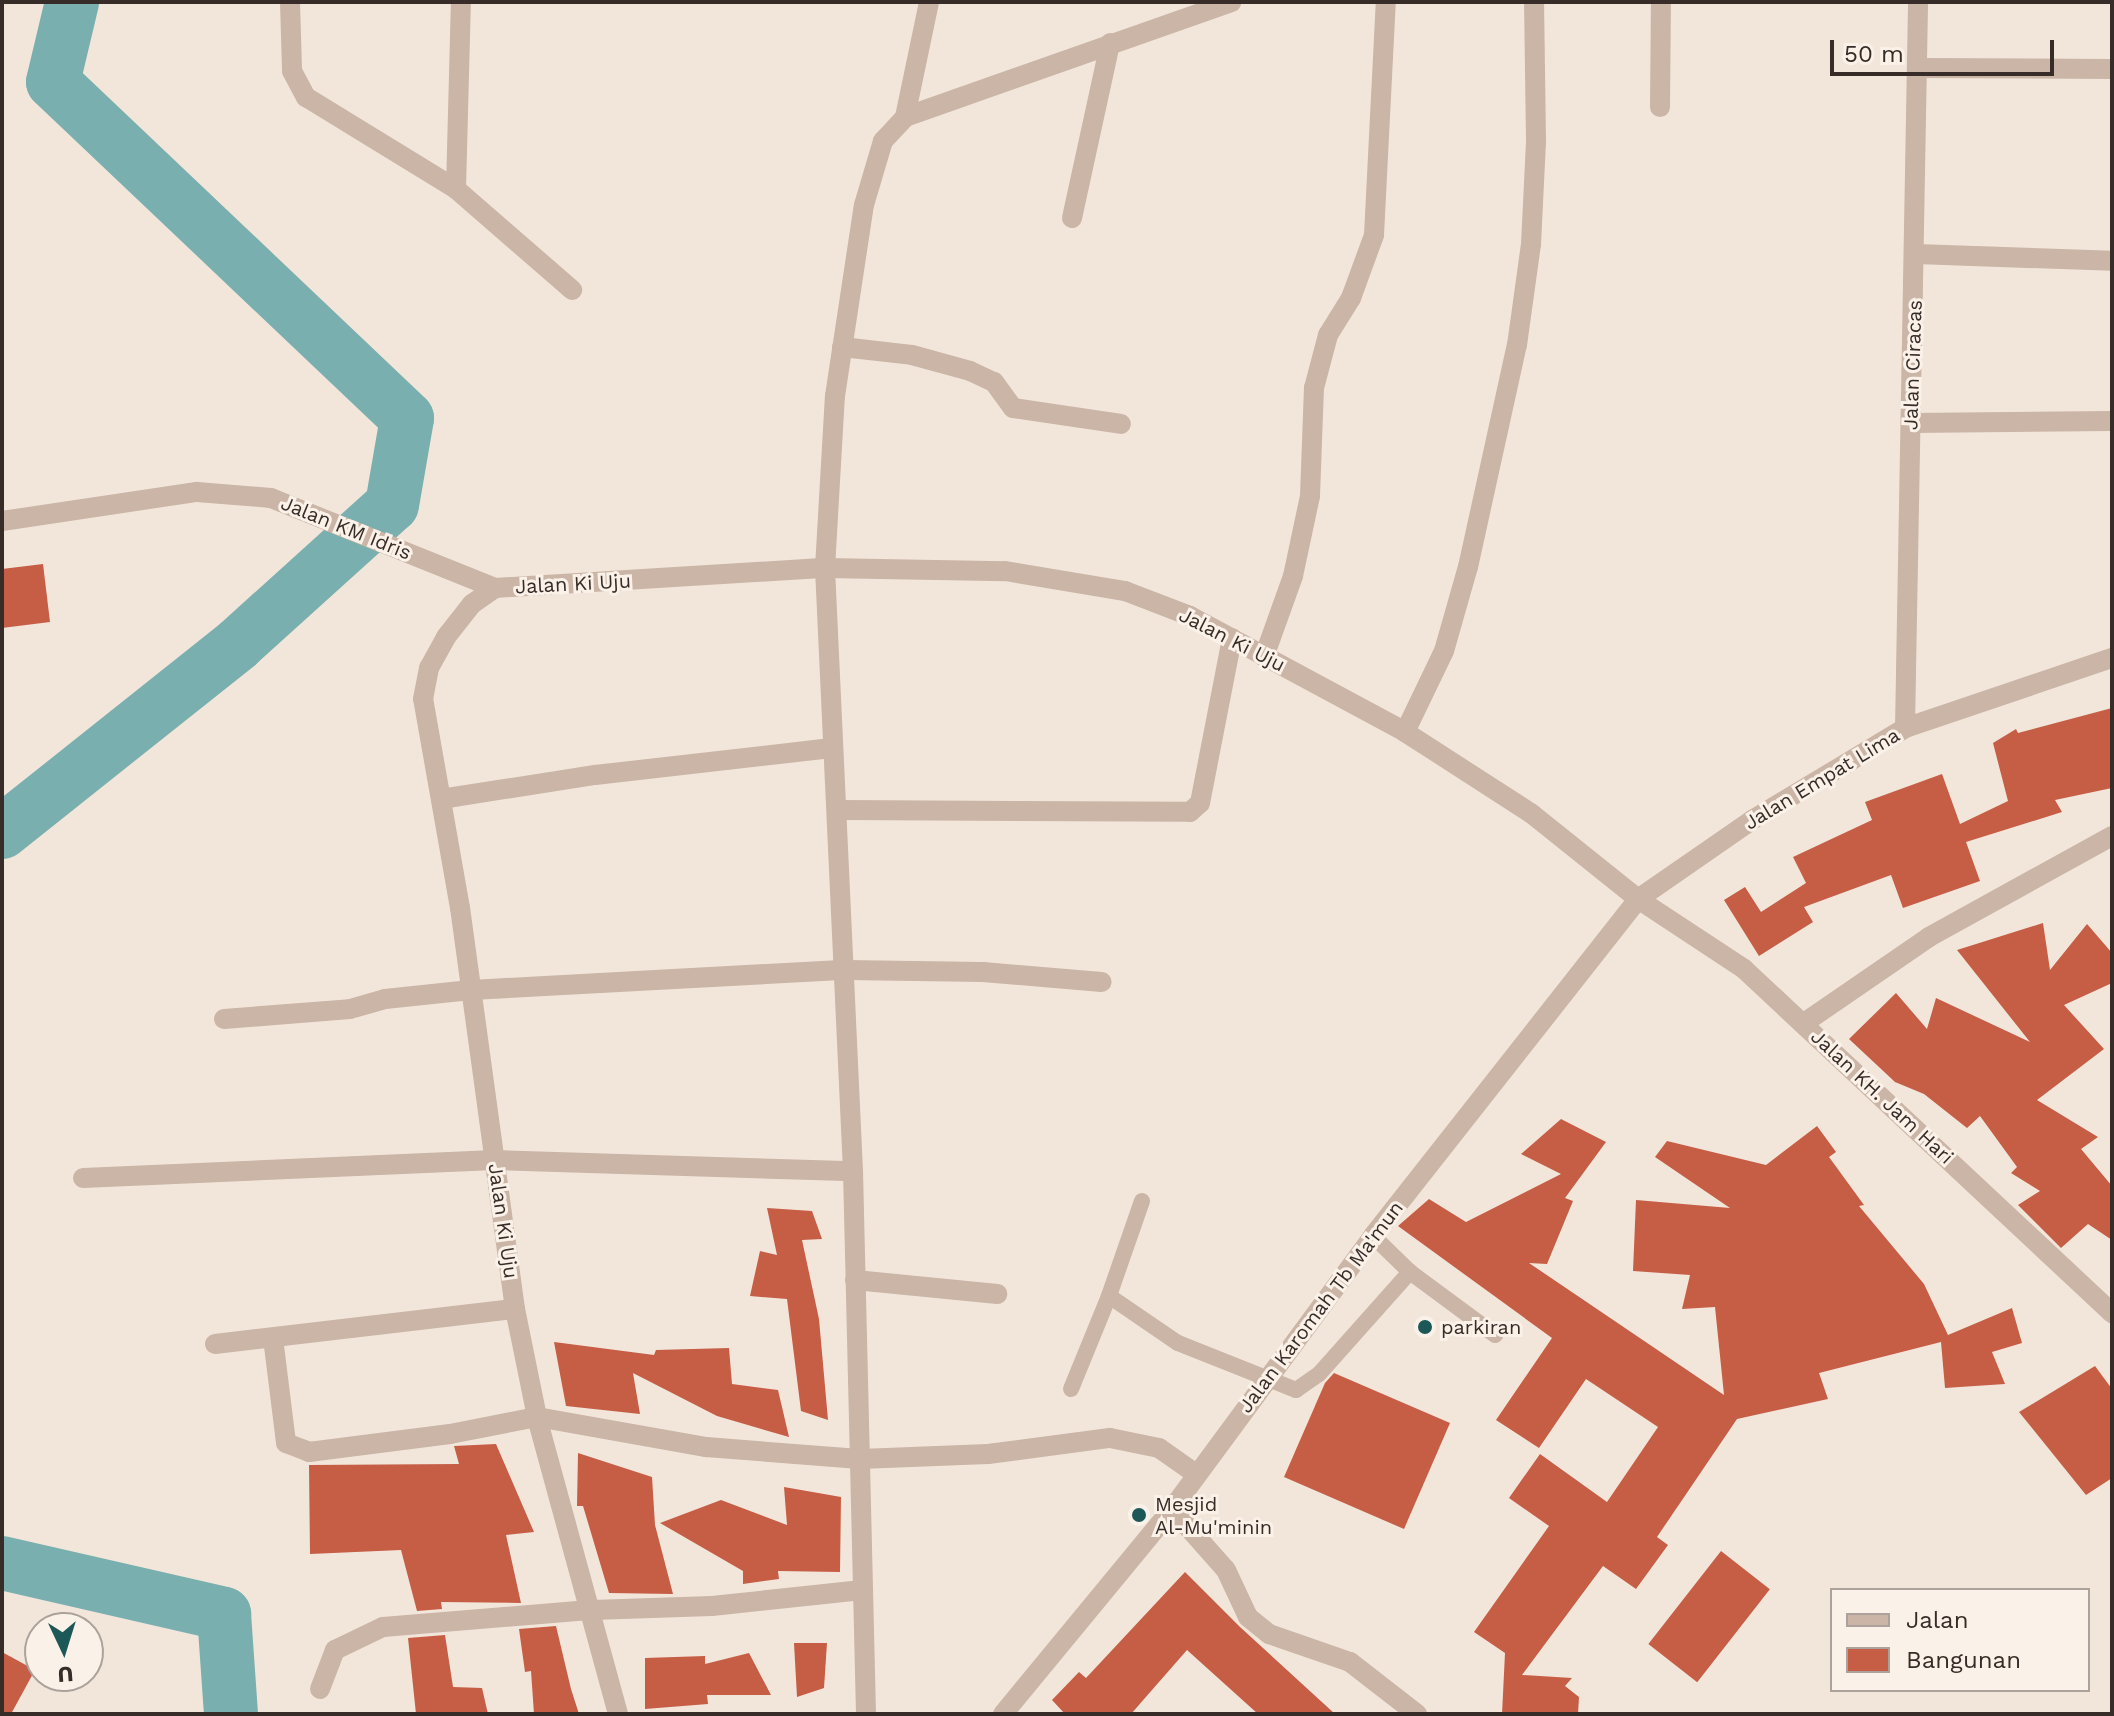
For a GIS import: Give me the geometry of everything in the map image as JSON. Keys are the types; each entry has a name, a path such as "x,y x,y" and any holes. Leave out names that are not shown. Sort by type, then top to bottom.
{"street":[{"path":"290,2 296,87 456,189 572,290"},
{"path":"456,189 461,2"},
{"path":"905,117 929,2"},
{"path":"866,1714 853,1171 839,810 831,748 825,568 827,484 842,347 871,176 883,141 905,117 1231,2"},
{"path":"1264,657 1293,576 1310,496 1314,388 1328,335 1351,298 1374,235 1386,2"},
{"path":"1405,732 1444,651 1464,581 1517,345 1531,244 1536,142 1534,2"},
{"path":"1660,107 1661,2"},
{"name":"Jalan Ciracas","path":"1905,728 1916,254 1918,2"},
{"path":"1072,218 1110,43"},
{"path":"1919,68 2112,69"},
{"path":"1916,254 2112,261"},
{"path":"842,347 912,355 970,371 994,382 1013,408 1121,424"},
{"path":"1911,423 2112,421"},
{"name":"Jalan KM Idris","path":"2,521 197,492 271,498 495,588"},
{"name":"Jalan Ki Uju","path":"618,1714 537,1417 515,1309 471,990 423,699 429,668 472,604 495,588 825,568 1005,571 1070,578 1125,591 1232,638 1405,732 1532,814 1638,899"},
{"path":"839,810 1190,812 1200,803 1232,638"},
{"name":"Jalan Empat Lima","path":"1638,899 1752,820 1905,728 2112,658"},
{"path":"441,799 595,775 831,748"},
{"path":"1804,1023 1929,937 2112,836"},
{"name":"Jalan KH. Jam Hari","path":"1638,899 1744,969 2112,1313"},
{"name":"Jalan Karomah Tb Ma'mun","path":"1003,1714 1172,1509 1373,1236 1638,899"},
{"path":"224,1019 350,1009 385,999 471,990 845,970 983,972 1102,982"},
{"path":"83,1178 495,1160 853,1171"},
{"path":"855,1280 997,1294"},
{"path":"215,1344 515,1309"},
{"path":"273,1338 286,1443 298,1451 450,1434 537,1417 706,1447 860,1459 988,1454 1110,1438 1159,1448 1196,1474"},
{"path":"1172,1509 1226,1570 1248,1617 1269,1634 1350,1662 1417,1714"},
{"path":"320,1689 335,1650 383,1627 592,1610 712,1606 862,1590"}],"lane":[{"path":"1071,1389 1109,1296 1142,1201"},
{"path":"1373,1236 1410,1272 1495,1335"},
{"path":"1109,1296 1178,1343 1264,1381 1296,1390 1309,1383 1410,1272"}],"building":[{"path":"43,564 50,622 2,628 2,569"},
{"path":"2112,708 2112,788 2055,800 2062,812 1966,842 1980,881 1903,908 1891,875 1804,907 1813,922 1759,956 1724,900 1745,887 1761,912 1806,883 1793,857 1872,820 1865,802 1942,774 1960,824 2008,801 1993,743 2016,729 2018,733"},
{"path":"2043,923 2050,970 2087,924 2112,953 2112,983 2064,1005 2104,1049 2037,1100 2098,1137 2081,1149 2112,1186 2112,1240 2088,1224 2061,1248 2018,1205 2040,1191 2011,1173 2017,1167 1980,1116 1967,1128 1924,1094 1895,1082 1849,1039 1896,993 1927,1029 1936,998 2030,1042 1957,950"},
{"path":"1561,1119 1606,1142 1565,1198 1573,1201 1547,1264 1529,1263 1724,1395 1715,1307 1682,1309 1690,1275 1633,1271 1636,1200 1730,1208 1655,1157 1667,1141 1766,1165 1817,1126 1836,1152 1829,1157 1864,1205 1859,1206 1924,1284 1948,1335 2012,1308 2022,1343 1992,1352 2005,1384 1945,1388 1941,1342 1819,1373 1828,1399 1737,1419 1657,1537 1668,1545 1636,1589 1603,1566 1522,1675 1572,1678 1565,1686 1579,1697 1578,1714 1502,1714 1505,1653 1474,1632 1549,1526 1509,1498 1540,1454 1607,1502 1658,1427 1586,1379 1539,1448 1496,1420 1552,1338 1398,1226 1429,1199 1466,1222 1561,1174 1521,1154"},
{"path":"767,1208 812,1211 822,1239 802,1240 819,1319 828,1420 801,1411 787,1299 750,1296 760,1251 777,1255"},
{"path":"554,1342 654,1355 656,1350 729,1348 732,1384 778,1390 789,1437 717,1416 633,1373 640,1414 566,1406"},
{"path":"2095,1366 2112,1389 2112,1478 2086,1495 2019,1412"},
{"path":"1334,1373 1450,1423 1404,1529 1284,1477 1325,1383"},
{"path":"496,1444 534,1532 506,1535 521,1603 441,1602 442,1609 417,1611 401,1550 310,1554 309,1465 459,1464 454,1446"},
{"path":"578,1453 652,1477 655,1525 673,1594 609,1593 583,1506 577,1506"},
{"path":"784,1487 841,1497 840,1572 778,1571 779,1579 743,1584 743,1571 660,1523 721,1500 787,1525"},
{"path":"1721,1551 1770,1589 1697,1682 1648,1644"},
{"path":"1185,1572 1335,1714 1258,1714 1187,1650 1131,1714 1065,1714 1052,1700 1079,1672 1086,1678"},
{"path":"556,1626 579,1714 534,1714 531,1671 525,1672 519,1629"},
{"path":"445,1635 453,1687 482,1688 488,1714 416,1714 408,1638"},
{"path":"794,1643 827,1643 824,1688 797,1697"},
{"path":"2,1652 24,1664 24,1690 11,1714 2,1714"},
{"path":"749,1653 771,1695 707,1695 708,1704 645,1709 645,1658 705,1656 705,1664"}],"waterway":[{"path":"2,832 238,644 392,505 407,418 53,82 72,2"},
{"path":"2,1563 224,1614 231,1714"}],"place":[{"name":"parkiran","path":"1425,1327"},
{"name":"Mesjid Al-Mu'minin","path":"1139,1515"}]}
